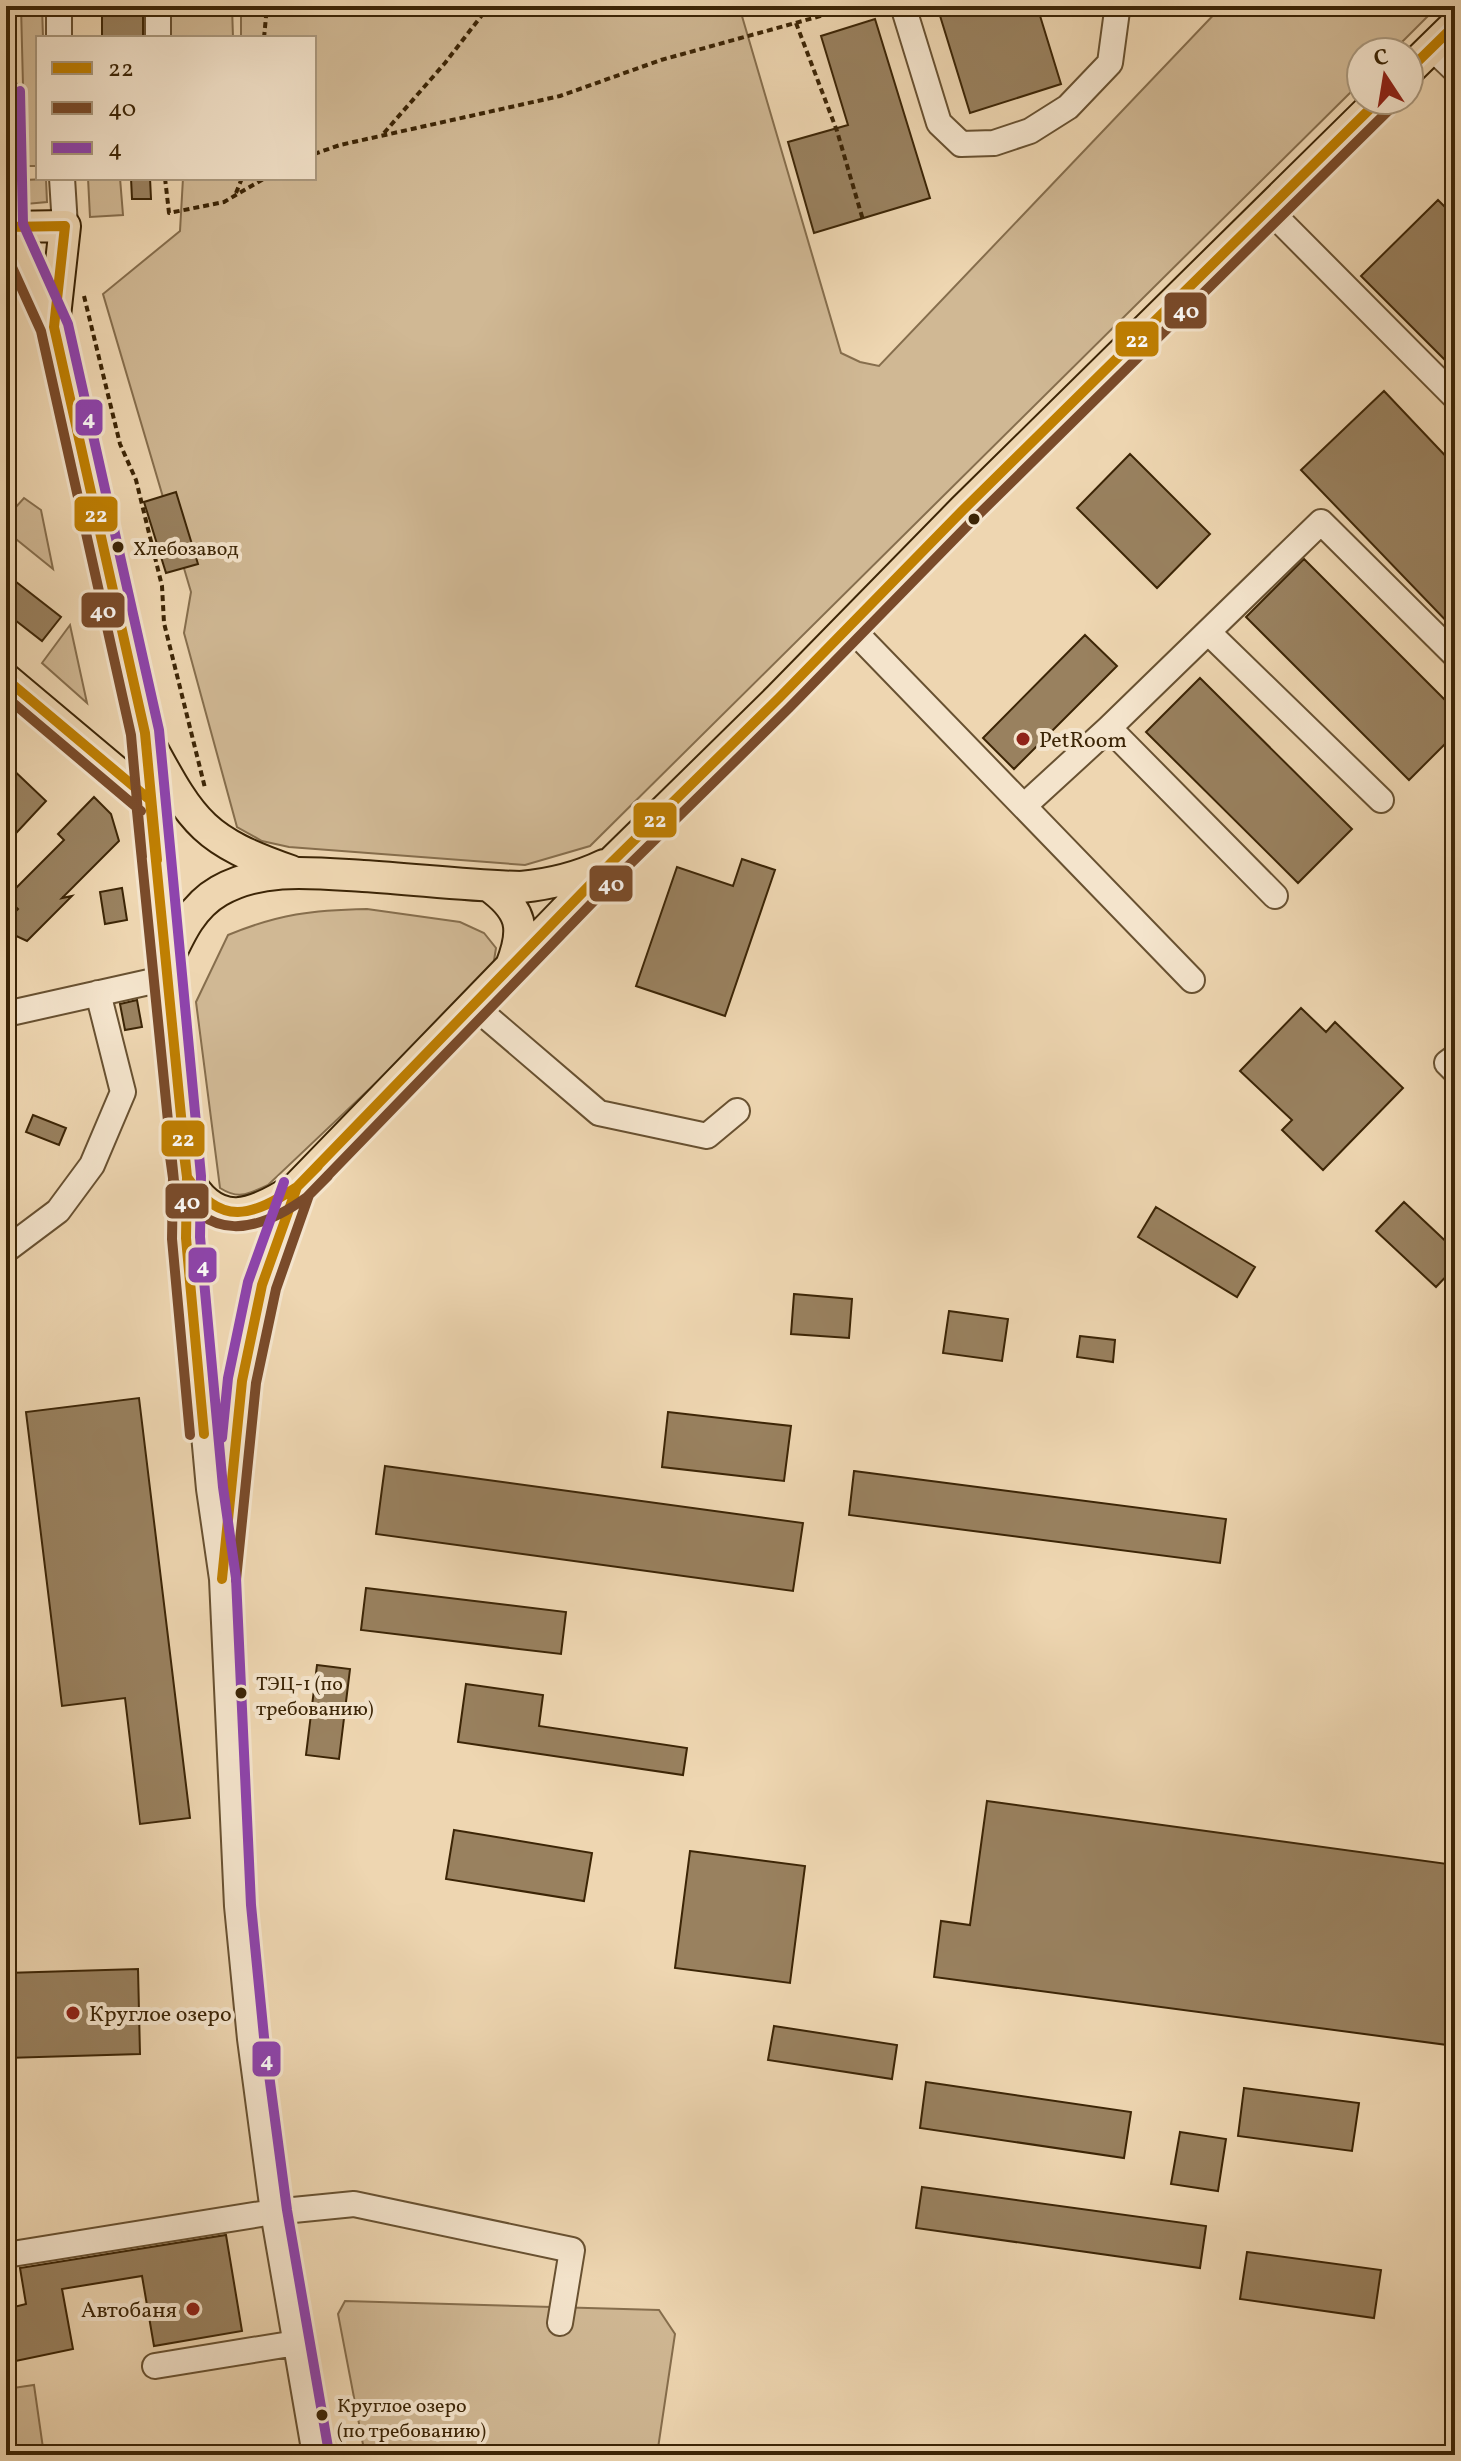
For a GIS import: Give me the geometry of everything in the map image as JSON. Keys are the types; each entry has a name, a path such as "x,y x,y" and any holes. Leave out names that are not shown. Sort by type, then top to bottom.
{"main road":[{"path":"1425,55 1455,25"},
{"path":"54,327 65,226 8,227 54,327 145,733 186,1191 221,1212 238,1213 256,1210 297,1187 613,861 1363,116"},
{"path":"6,679 150,800"},
{"path":"145,733 179,799 200,825 248,856 292,871 489,886 551,884 581,876 613,861"},
{"path":"166,971 182,929 199,906 219,891 246,880 292,871"},
{"path":"489,886 513,907 519,919 518,950 511,966"}],"street":[{"path":"59,6 59,36"},
{"path":"158,6 158,36"},
{"path":"903,6 939,123 961,144 994,143 1030,131 1068,107 1110,63 1117,11"},
{"path":"1432,48 1455,70"},
{"path":"6,91 8,227"},
{"path":"62,180 65,226"},
{"path":"1268,209 1455,397"},
{"path":"1024,806 1321,522 1455,655"},
{"path":"849,626 1192,980"},
{"path":"1208,632 1381,800"},
{"path":"1109,728 1275,896"},
{"path":"6,1014 98,993 166,971"},
{"path":"6,1250 58,1211 92,1165 123,1092 98,993"},
{"path":"474,1006 599,1113 707,1136 737,1111"},
{"path":"1455,1057 1447,1063 1455,1071"},
{"path":"222,1579 242,1381 262,1285 297,1187"},
{"path":"186,1191 208,1474 222,1579 237,1906 250,2039 273,2212 315,2455"},
{"path":"6,2255 273,2212 354,2204 572,2250 560,2323"},
{"path":"155,2366 296,2343"}],"path":[{"path":"264,36 267,6"},
{"path":"383,135 489,6"},
{"path":"316,153 383,135 560,96 661,60 857,6"},
{"path":"796,23 837,131 863,220"},
{"path":"165,180 169,213 212,205 261,180"},
{"path":"235,195 241,180"},
{"path":"84,282 84,297 120,444 136,480 162,586 164,623 205,788"}],"shaded area":[{"path":"21,6 42,6 43,36 36,36 36,166 25,166"},
{"path":"170,6 232,6 233,36 171,36"},
{"path":"241,6 739,6 841,353 879,366 1222,6 1438,6 1408,36 1345,36 1345,98 590,846 525,865 289,847 262,841 237,827 184,633 191,592 103,294 180,231 183,180 316,180 316,36 241,36"},
{"path":"25,180 46,180 47,202 26,204"},
{"path":"88,180 120,180 123,215 90,217"},
{"path":"24,498 41,510 53,569 6,531 6,518"},
{"path":"70,625 87,703 42,663"},
{"path":"367,909 460,922 484,933 496,948 492,973 268,1185 244,1194 227,1192 220,1188 196,1002 228,935 296,914"},
{"path":"345,2301 659,2310 675,2334 657,2455 365,2455 338,2314"},
{"path":"34,2385 44,2455 6,2455 6,2389"}],"building":[{"path":"102,6 143,6 143,36 102,36"},
{"path":"937,6 1037,6 1061,84 970,113"},
{"path":"875,19 930,198 814,233 788,142 848,125 821,36"},
{"path":"131,180 150,180 151,199 132,199"},
{"path":"1438,200 1455,217 1455,370 1361,276"},
{"path":"1384,391 1455,466 1455,630 1301,470"},
{"path":"1130,454 1210,534 1157,588 1077,508"},
{"path":"176,492 198,564 166,573 144,502"},
{"path":"1304,559 1455,710 1455,734 1409,780 1246,617"},
{"path":"6,574 61,617 42,641 6,613"},
{"path":"1085,635 1117,666 1014,769 983,738"},
{"path":"1200,678 1352,829 1298,883 1146,732"},
{"path":"6,763 46,801 6,844"},
{"path":"94,797 111,814 119,841 62,898 72,896 27,941 14,935 7,920 18,909 6,898 64,840 58,834"},
{"path":"742,859 775,870 725,1016 636,986 677,867 733,886"},
{"path":"122,888 127,920 105,924 100,892"},
{"path":"137,1000 142,1027 125,1030 120,1004"},
{"path":"1301,1008 1326,1032 1335,1022 1403,1088 1323,1170 1282,1130 1292,1120 1240,1071"},
{"path":"33,1115 66,1128 59,1145 26,1132"},
{"path":"1404,1202 1455,1250 1455,1267 1436,1287 1376,1231"},
{"path":"1156,1207 1255,1267 1237,1297 1138,1237"},
{"path":"794,1294 852,1299 849,1338 791,1334"},
{"path":"949,1311 1008,1319 1002,1361 943,1353"},
{"path":"1080,1336 1115,1340 1113,1362 1077,1357"},
{"path":"139,1398 190,1818 140,1824 125,1698 62,1706 26,1412"},
{"path":"668,1412 791,1426 784,1481 662,1467"},
{"path":"385,1466 803,1523 793,1591 376,1534"},
{"path":"854,1471 1226,1519 1220,1563 849,1515"},
{"path":"366,1588 566,1612 561,1654 361,1630"},
{"path":"317,1665 350,1669 339,1759 306,1755"},
{"path":"466,1684 543,1695 539,1726 687,1748 683,1775 458,1742"},
{"path":"987,1801 1455,1865 1455,2046 934,1977 941,1921 970,1925"},
{"path":"454,1830 592,1853 584,1901 446,1879"},
{"path":"690,1851 805,1866 790,1983 675,1968"},
{"name":"Круглое озеро","path":"138,1969 140,2054 6,2058 6,1973"},
{"path":"774,2026 897,2045 892,2079 768,2060"},
{"path":"926,2082 1131,2112 1124,2158 920,2128"},
{"path":"1244,2088 1359,2103 1352,2151 1238,2136"},
{"path":"1180,2132 1226,2139 1218,2191 1171,2184"},
{"path":"922,2187 1206,2226 1200,2268 916,2228"},
{"name":"Автобаня","path":"226,2235 242,2331 154,2346 142,2276 62,2289 73,2349 6,2363 6,2309 26,2304 20,2268"},
{"path":"1247,2252 1381,2270 1374,2318 1240,2299"}],"transit line":[{"name":"22","path":"1425,54 1455,25"},
{"name":"4","path":"20,91 23,224 68,324 159,730 201,1176 200,1237 223,1487 236,1578 251,1905 264,2037 287,2210 329,2453"},
{"name":"22","path":"150,800 187,1177 212,1204 225,1210 251,1210 297,1187 613,861 1363,116"},
{"name":"40","path":"136,801 174,1181 187,1201 202,1215 217,1223 234,1226 270,1219 307,1197 623,871 1383,116"},
{"name":"22","path":"6,227 65,226 54,327 145,733 157,860"},
{"name":"40","path":"6,254 41,331 131,735 142,857"},
{"name":"22","path":"6,679 150,800"},
{"name":"40","path":"6,697 141,811"},
{"name":"22","path":"183,1147 187,1177 186,1238 204,1434"},
{"name":"40","path":"169,1149 173,1178 172,1239 190,1435"},
{"name":"22","path":"222,1579 242,1381 262,1285 297,1187 318,1166"},
{"name":"40","path":"236,1580 256,1383 276,1289 309,1195 328,1176"},
{"name":"4","path":"222,1438 228,1378 248,1282 284,1182"}],"place":[{"name":"Хлебозавод","path":"118,547"},
{"name":"PetRoom","path":"1023,739"},
{"name":"ТЭЦ-1 (по требованию)","path":"241,1693"},
{"name":"Круглое озеро","path":"73,2013"},
{"name":"Автобаня","path":"193,2309"},
{"name":"Круглое озеро (по требованию)","path":"322,2415"}]}
